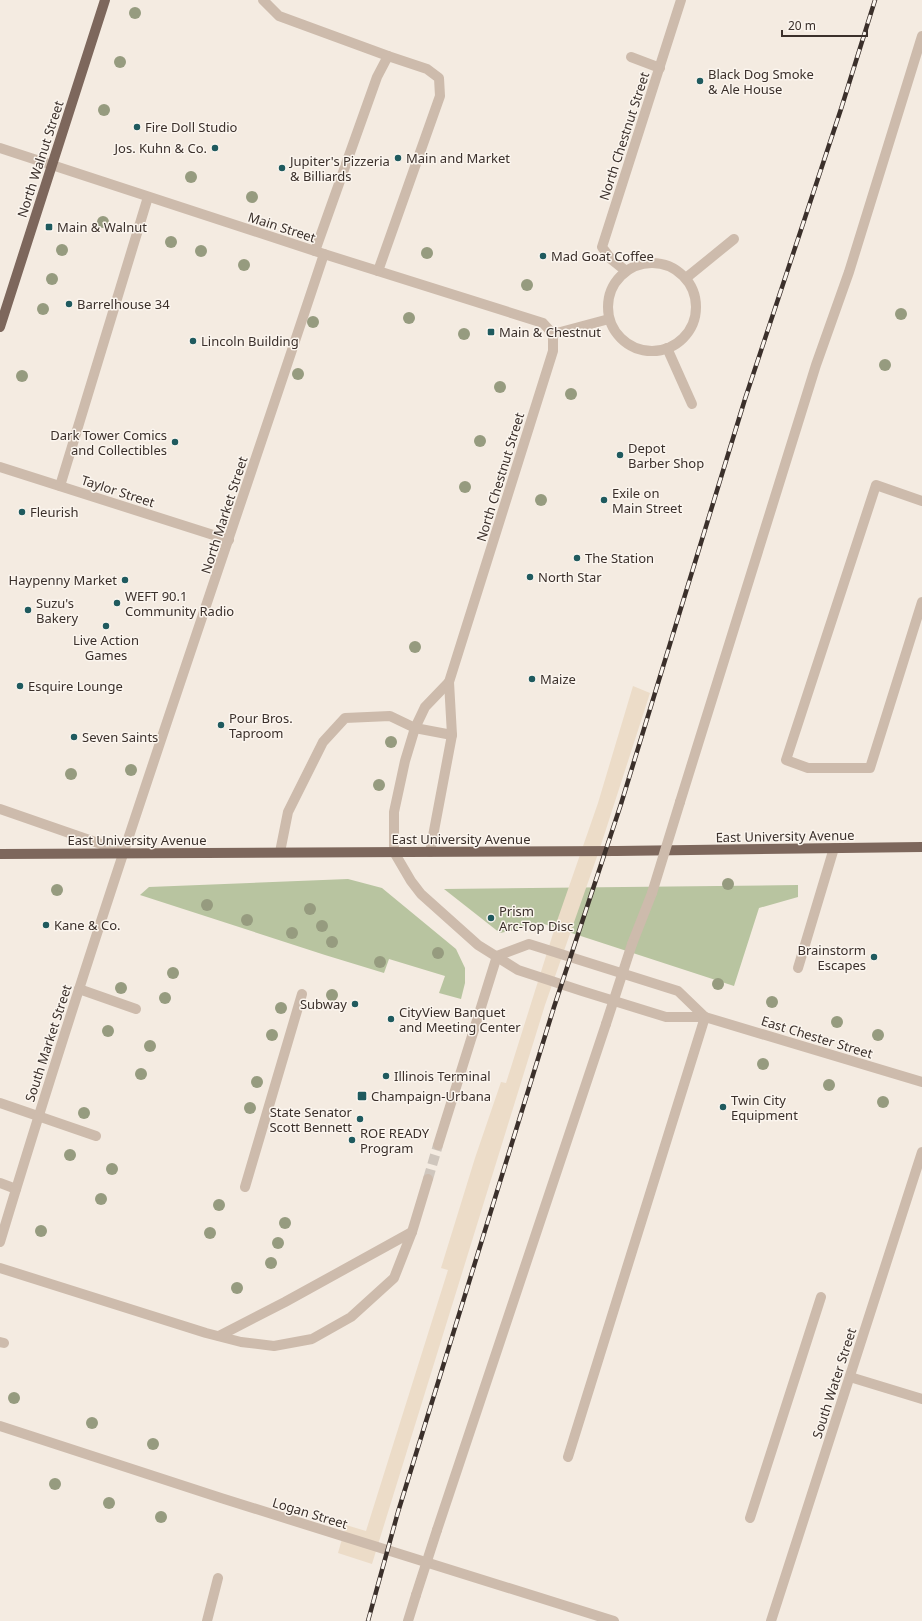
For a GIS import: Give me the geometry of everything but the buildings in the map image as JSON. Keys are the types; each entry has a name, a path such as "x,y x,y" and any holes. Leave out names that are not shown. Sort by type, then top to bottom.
{"main road":[{"name":"North Walnut Street","path":"0,327 105,0"},
{"name":"East University Avenue","path":"0,854 124,852 617,851 922,847"}],"street":[{"path":"263,0 279,16 427,69 439,78 440,96 378,271"},
{"name":"North Chestnut Street","path":"626,271 611,260 602,247 681,0"},
{"path":"408,1621 632,944 652,893 816,365 849,272 922,36"},
{"name":"North Market Street","path":"124,852 229,540 377,77 388,56"},
{"path":"631,58 660,68"},
{"name":"Main Street","path":"0,148 148,197 543,323 553,334"},
{"path":"60,486 148,197"},
{"path":"686,278 734,239"},
{"path":"646,263 661,263 675,269 686,278 692,287 696,311 693,323 686,335 677,343 667,348 652,351 638,348 625,342 615,331 609,319 608,307 610,294 616,281 626,271 635,266 646,263"},
{"path":"553,334 609,319"},
{"name":"North Chestnut Street","path":"430,852 452,735 450,682 553,351 553,334"},
{"path":"667,348 692,404"},
{"name":"Taylor Street","path":"0,467 229,540"},
{"path":"922,501 876,486 786,760 808,768 870,768 922,602"},
{"name":"North Chestnut Street","path":"394,852 394,812 405,761 415,728 425,707 450,682"},
{"path":"280,852 288,812 322,742 345,718 390,716 415,728 452,735"},
{"path":"0,809 124,852"},
{"path":"798,968 834,848"},
{"name":"South Market Street","path":"0,1242 38,1116 124,852"},
{"name":"East Chester Street","path":"394,852 411,881 421,894 478,945 518,970 666,1017 704,1017 922,1082"},
{"name":"East Chester Street","path":"497,956 529,944 678,991 704,1017"},
{"path":"438,1145 497,956"},
{"path":"79,989 136,1009"},
{"path":"245,1187 302,994"},
{"path":"568,1457 704,1017"},
{"path":"0,1103 96,1136"},
{"name":"South Water Street","path":"771,1621 922,1152"},
{"path":"0,1268 206,1334 241,1342 274,1346 312,1339 351,1317 394,1278 412,1232 428,1179"},
{"path":"0,1183 16,1189"},
{"path":"219,1336 285,1302 412,1232"},
{"path":"750,1518 821,1297"},
{"path":"850,1377 922,1399"},
{"name":"Logan Street","path":"0,1426 221,1498 614,1621"},
{"path":"207,1621 218,1578"}],"green space":[{"path":"348,879 382,888 456,949 465,968 465,983 461,999 439,993 445,976 389,959 384,973 140,895 149,887"},
{"path":"798,885 798,897 759,908 734,986 544,924 500,933 444,889"}],"shaded area":[{"path":"633,686 650,693 599,851 545,1005 372,1564 338,1553 346,1525 366,1531 448,1270 441,1268 475,1158 501,1082 506,1083 557,921 598,803"}],"tunnel":[{"path":"428,1179 438,1145"}],"railway":[{"path":"368,1621 398,1512 554,1007 621,804 745,399 841,109 875,0"}],"place":[{"name":"Black Dog Smoke & Ale House","path":"700,81"},
{"name":"Fire Doll Studio","path":"137,127"},
{"name":"Jos. Kuhn & Co.","path":"215,148"},
{"name":"Main and Market","path":"398,158"},
{"name":"Jupiter's Pizzeria & Billiards","path":"282,168"},
{"name":"Main & Walnut","path":"49,227"},
{"name":"Mad Goat Coffee","path":"543,256"},
{"name":"Barrelhouse 34","path":"69,304"},
{"name":"Main & Chestnut","path":"491,332"},
{"name":"Lincoln Building","path":"193,341"},
{"name":"Dark Tower Comics and Collectibles","path":"175,442"},
{"name":"Depot Barber Shop","path":"620,455"},
{"name":"Exile on Main Street","path":"604,500"},
{"name":"Fleurish","path":"22,512"},
{"name":"The Station","path":"577,558"},
{"name":"North Star","path":"530,577"},
{"name":"Haypenny Market","path":"125,580"},
{"name":"WEFT 90.1 Community Radio","path":"117,603"},
{"name":"Suzu's Bakery","path":"28,610"},
{"name":"Live Action Games","path":"106,626"},
{"name":"Maize","path":"532,679"},
{"name":"Esquire Lounge","path":"20,686"},
{"name":"Pour Bros. Taproom","path":"221,725"},
{"name":"Seven Saints","path":"74,737"},
{"name":"Prism Arc-Top Disc","path":"491,918"},
{"name":"Kane & Co.","path":"46,925"},
{"name":"Brainstorm Escapes","path":"874,957"},
{"name":"Subway","path":"355,1004"},
{"name":"CityView Banquet and Meeting Center","path":"391,1019"},
{"name":"Illinois Terminal","path":"386,1076"},
{"name":"Champaign-Urbana","path":"362,1096"},
{"name":"Twin City Equipment","path":"723,1107"},
{"name":"State Senator Scott Bennett","path":"360,1119"},
{"name":"ROE READY Program","path":"352,1140"}]}
